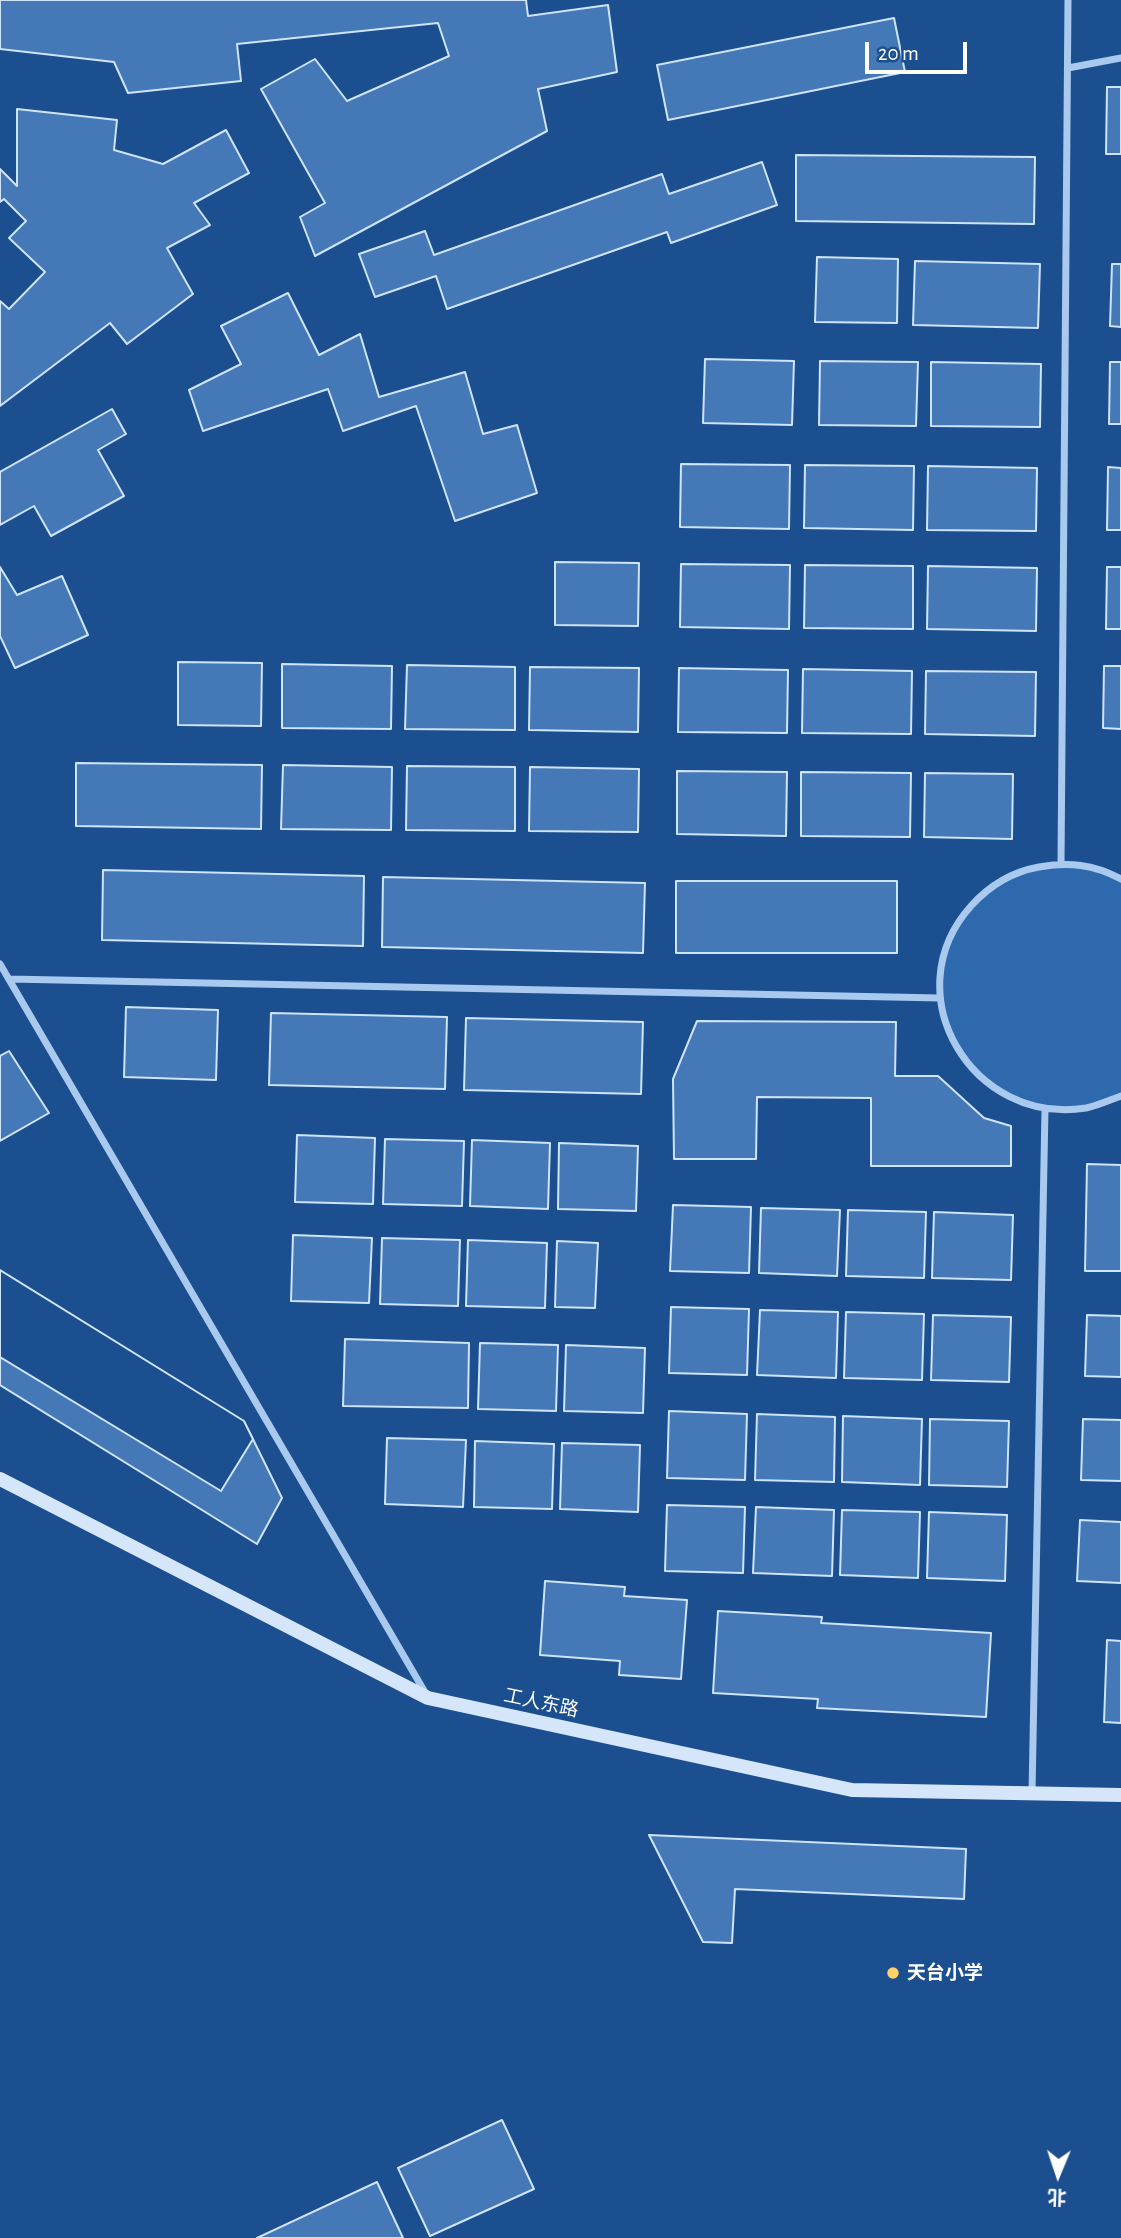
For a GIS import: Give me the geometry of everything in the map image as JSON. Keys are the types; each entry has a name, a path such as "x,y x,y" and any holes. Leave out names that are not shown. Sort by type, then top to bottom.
{"main road":[{"name":"工人东路","path":"0,1479 428,1698 852,1790 1121,1795"}],"street":[{"path":"1061,863 1068,0"},
{"path":"1068,68 1121,58"},
{"path":"1121,879 1101,868 1061,863 1021,870 986,890 959,920 943,957 940,998 950,1038 973,1072 1006,1096 1045,1109 1086,1108 1121,1096"},
{"path":"0,964 428,1698"},
{"path":"9,979 940,998"},
{"path":"1032,1793 1045,1109"}],"shaded area":[{"path":"1061,863 1121,879 1121,1096 1086,1108 1036,1107 995,1089 964,1059 946,1021 941,979 950,937 976,900 1019,871"}],"building":[{"path":"0,0 526,0 528,16 608,5 617,72 538,89 547,131 315,256 300,217 325,203 261,89 315,59 347,101 449,56 438,23 237,44 241,81 128,93 114,62 0,49"},
{"path":"894,18 905,72 668,120 657,65"},
{"path":"1107,87 1121,87 1121,154 1106,154"},
{"path":"17,109 117,120 114,150 163,164 226,130 249,173 194,203 210,225 167,248 193,294 127,344 110,323 0,406 0,301 9,309 45,272 9,238 26,221 4,199 0,202 0,169 17,186"},
{"path":"796,155 1035,157 1034,224 796,221"},
{"path":"762,162 777,205 671,243 667,232 447,309 436,276 375,297 359,254 425,231 434,255 662,174 669,194"},
{"path":"817,257 898,259 897,323 815,322"},
{"path":"915,261 1040,264 1038,328 913,325"},
{"path":"1112,264 1121,264 1121,327 1110,326"},
{"path":"288,293 319,355 360,334 379,397 465,372 483,434 517,425 537,493 455,521 416,406 343,431 328,389 203,431 189,390 241,364 221,326"},
{"path":"705,359 794,361 792,425 703,423"},
{"path":"820,361 918,362 916,426 819,425"},
{"path":"931,362 1041,364 1040,427 931,426"},
{"path":"1110,362 1121,362 1121,424 1109,424"},
{"path":"112,409 126,434 98,450 124,496 51,536 34,506 0,525 0,472"},
{"path":"681,464 790,465 789,529 680,527"},
{"path":"805,465 914,466 913,530 804,528"},
{"path":"928,466 1037,468 1036,531 927,530"},
{"path":"1108,467 1121,468 1121,530 1107,530"},
{"path":"555,562 639,563 638,626 555,625"},
{"path":"681,564 790,565 789,629 680,627"},
{"path":"805,565 913,566 913,629 804,628"},
{"path":"928,566 1037,568 1036,631 927,629"},
{"path":"0,567 17,595 62,576 88,635 15,668 0,636"},
{"path":"1107,567 1121,567 1121,629 1106,629"},
{"path":"178,662 262,663 261,726 178,725"},
{"path":"282,664 392,666 391,729 282,728"},
{"path":"407,665 515,667 515,730 405,729"},
{"path":"1104,666 1121,666 1121,729 1103,728"},
{"path":"530,667 639,668 638,732 529,730"},
{"path":"679,668 788,670 787,733 678,732"},
{"path":"803,669 912,671 911,734 802,733"},
{"path":"926,671 1036,672 1035,736 925,734"},
{"path":"76,763 262,765 261,829 76,826"},
{"path":"283,765 392,767 391,830 281,829"},
{"path":"407,766 515,767 515,831 406,830"},
{"path":"530,767 639,769 638,832 529,831"},
{"path":"677,771 787,772 786,836 677,834"},
{"path":"801,772 911,773 910,837 801,836"},
{"path":"925,773 1013,774 1012,839 924,837"},
{"path":"103,870 364,876 363,946 102,940"},
{"path":"383,877 645,883 643,953 382,947"},
{"path":"676,881 897,881 897,953 676,953"},
{"path":"126,1007 218,1010 216,1080 124,1077"},
{"path":"271,1013 447,1017 445,1089 269,1085"},
{"path":"466,1018 643,1022 641,1094 464,1090"},
{"path":"697,1021 896,1022 895,1076 938,1076 984,1118 1011,1126 1011,1166 871,1166 871,1098 757,1097 756,1159 674,1159 673,1079"},
{"path":"9,1051 49,1113 0,1141 0,1056"},
{"path":"297,1135 375,1138 373,1204 295,1202"},
{"path":"385,1139 464,1141 462,1206 383,1204"},
{"path":"472,1140 550,1143 548,1209 470,1206"},
{"path":"559,1143 638,1146 636,1211 558,1209"},
{"path":"1087,1164 1121,1165 1121,1271 1085,1271"},
{"path":"673,1205 751,1207 749,1273 670,1271"},
{"path":"761,1208 840,1210 837,1276 759,1273"},
{"path":"848,1210 926,1212 924,1278 846,1276"},
{"path":"934,1212 1013,1215 1011,1280 932,1278"},
{"path":"293,1235 372,1238 369,1303 291,1301"},
{"path":"382,1238 460,1240 458,1306 380,1304"},
{"path":"468,1240 547,1243 545,1308 466,1306"},
{"path":"557,1241 598,1243 595,1308 555,1307"},
{"path":"0,1270 244,1421 282,1498 257,1544 0,1385"},
{"path":"0,1270 244,1421 253,1439 221,1491 0,1357"},
{"path":"671,1307 749,1309 747,1375 669,1373"},
{"path":"760,1310 838,1312 836,1378 757,1375"},
{"path":"846,1312 924,1314 922,1380 844,1378"},
{"path":"933,1315 1011,1317 1009,1382 931,1380"},
{"path":"1087,1315 1121,1316 1121,1377 1085,1376"},
{"path":"345,1339 469,1343 468,1408 343,1406"},
{"path":"480,1343 558,1345 556,1411 478,1409"},
{"path":"566,1345 645,1348 643,1413 564,1411"},
{"path":"669,1411 747,1414 745,1480 667,1478"},
{"path":"757,1414 835,1417 834,1482 755,1480"},
{"path":"843,1416 922,1419 920,1485 842,1482"},
{"path":"930,1419 1009,1421 1007,1487 929,1485"},
{"path":"1083,1419 1121,1420 1121,1481 1081,1480"},
{"path":"387,1438 466,1440 463,1507 385,1504"},
{"path":"475,1441 554,1444 552,1509 474,1507"},
{"path":"562,1443 640,1445 638,1512 560,1509"},
{"path":"667,1505 745,1507 743,1573 665,1571"},
{"path":"756,1507 834,1510 832,1576 753,1573"},
{"path":"842,1510 920,1512 918,1578 840,1575"},
{"path":"929,1512 1007,1515 1005,1581 927,1578"},
{"path":"1080,1520 1121,1522 1121,1583 1077,1581"},
{"path":"545,1581 625,1587 624,1596 687,1600 681,1679 619,1675 620,1661 540,1655"},
{"path":"718,1611 822,1617 821,1623 991,1633 986,1717 817,1708 818,1699 713,1693"},
{"path":"1107,1640 1121,1641 1121,1723 1104,1722"},
{"path":"649,1835 966,1849 964,1899 735,1889 732,1943 703,1942"},
{"path":"502,2120 534,2189 430,2236 398,2168"},
{"path":"377,2182 403,2238 257,2238"}],"place":[{"name":"天台小学","path":"893,1973"}]}
